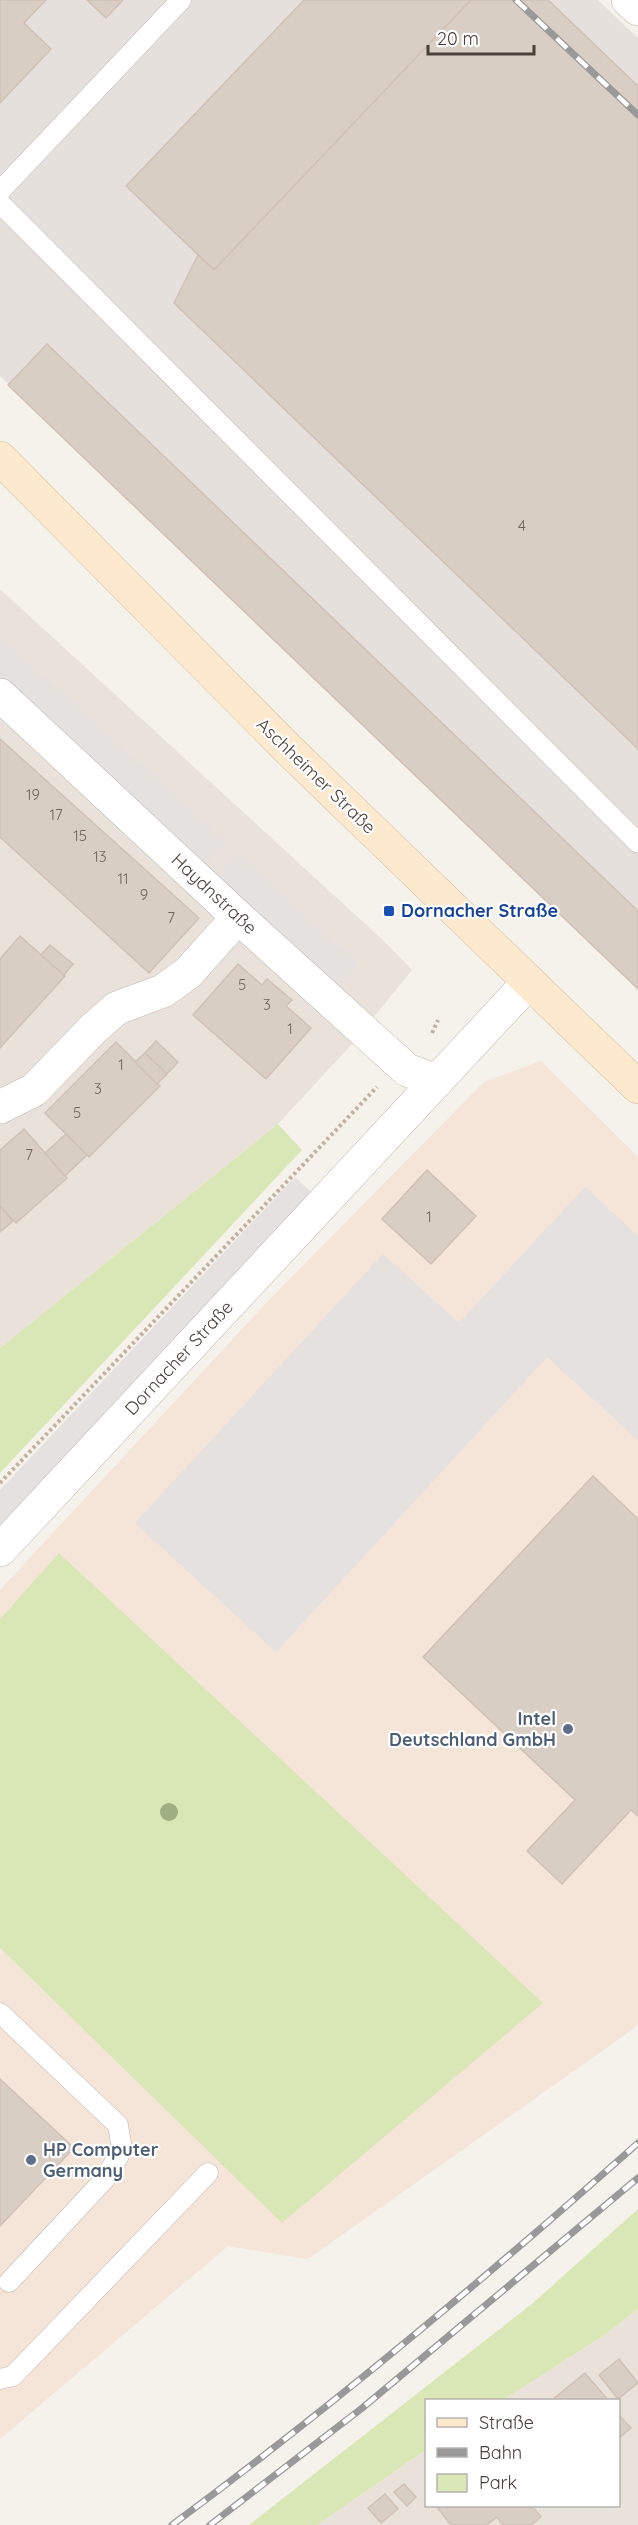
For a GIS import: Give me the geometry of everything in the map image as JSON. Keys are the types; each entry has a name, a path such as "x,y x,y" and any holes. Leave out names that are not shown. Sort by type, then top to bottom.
{"main road":[{"name":"Aschheimer Straße","path":"0,458 287,748 638,1087"}],"street":[{"path":"628,0 638,9"},
{"name":"Haydnstraße","path":"0,695 238,917 422,1075"},
{"path":"0,1107 34,1090 93,1029 117,1008 163,991 188,972 238,917"},
{"name":"Dornacher Straße","path":"0,1551 422,1075 529,982"}],"lane":[{"path":"0,191 181,0"},
{"path":"0,203 638,843"},
{"path":"0,2013 118,2125 122,2150 104,2180 9,2282"},
{"path":"0,2379 13,2376 208,2173"}],"path":[{"path":"0,1483 375,1087 393,1085 422,1075 425,1047 438,1020"}],"shaded area":[{"path":"0,0 598,0 638,38 638,989 0,376"},
{"path":"0,589 387,944 412,970 352,1044 278,1124 0,1348"},
{"path":"0,638 225,842 206,864 0,676"},
{"path":"237,854 357,964 338,985 218,875"},
{"path":"541,1061 638,1157 638,2023 629,2032 308,2259 228,2246 0,2439 0,1948 282,2222 59,1554 0,1619 0,1590 269,1300 484,1082"},
{"path":"295,1177 312,1193 0,1525 0,1490"},
{"path":"585,1187 638,1236 638,1440 547,1357 276,1652 135,1523 383,1254 459,1323"},
{"path":"638,2309 638,2525 317,2525 425,2451 425,2507 620,2507 620,2399 505,2399 603,2336"}],"green space":[{"path":"278,1124 302,1150 0,1473 0,1348"},
{"path":"59,1553 543,2003 282,2223 0,1948 0,1619"},
{"path":"638,2209 638,2309 603,2336 505,2399 425,2399 425,2451 317,2525 249,2525 533,2303"}],"building":[{"path":"0,0 46,0 24,23 51,49 0,103"},
{"path":"87,0 123,0 106,18"},
{"path":"304,0 471,0 214,270 126,186"},
{"path":"471,0 548,0 638,86 638,749 174,303 198,255 214,270"},
{"path":"47,344 638,911 638,989 8,385"},
{"path":"0,739 199,918 149,973 0,837"},
{"path":"20,936 65,976 0,1048 0,959"},
{"path":"50,945 73,964 64,975 41,955"},
{"path":"238,964 262,985 267,979 292,1000 286,1006 311,1028 266,1079 193,1015"},
{"path":"156,1041 178,1062 167,1074 145,1053"},
{"path":"116,1042 160,1086 89,1157 45,1113"},
{"path":"145,1053 167,1074 157,1084 135,1062"},
{"path":"24,1129 67,1178 16,1223 0,1206 0,1150"},
{"path":"66,1134 87,1155 65,1176 45,1153"},
{"path":"427,1170 476,1216 431,1264 382,1219"},
{"path":"0,1206 13,1221 0,1232"},
{"name":"Intel Deutschland GmbH","path":"593,1476 638,1519 638,1816 631,1810 562,1884 527,1851 575,1800 423,1657"},
{"name":"HP Computer Germany","path":"0,2079 74,2148 0,2226"},
{"path":"619,2359 638,2383 618,2399 599,2375"},
{"path":"585,2373 607,2399 553,2399"},
{"path":"620,2416 631,2428 620,2437"},
{"path":"404,2484 416,2497 407,2506 394,2492"},
{"path":"385,2494 398,2509 381,2523 368,2508"},
{"path":"437,2507 533,2507 541,2517 531,2525 503,2525 497,2517 487,2525 451,2525"}],"railway":[{"path":"516,0 638,115"},
{"path":"172,2525 351,2387 638,2143"},
{"path":"210,2525 361,2409 638,2178"}],"place":[{"name":"Dornacher Straße","path":"389,911"},
{"name":"Intel Deutschland GmbH","path":"568,1729"},
{"name":"HP Computer Germany","path":"31,2160"}]}
